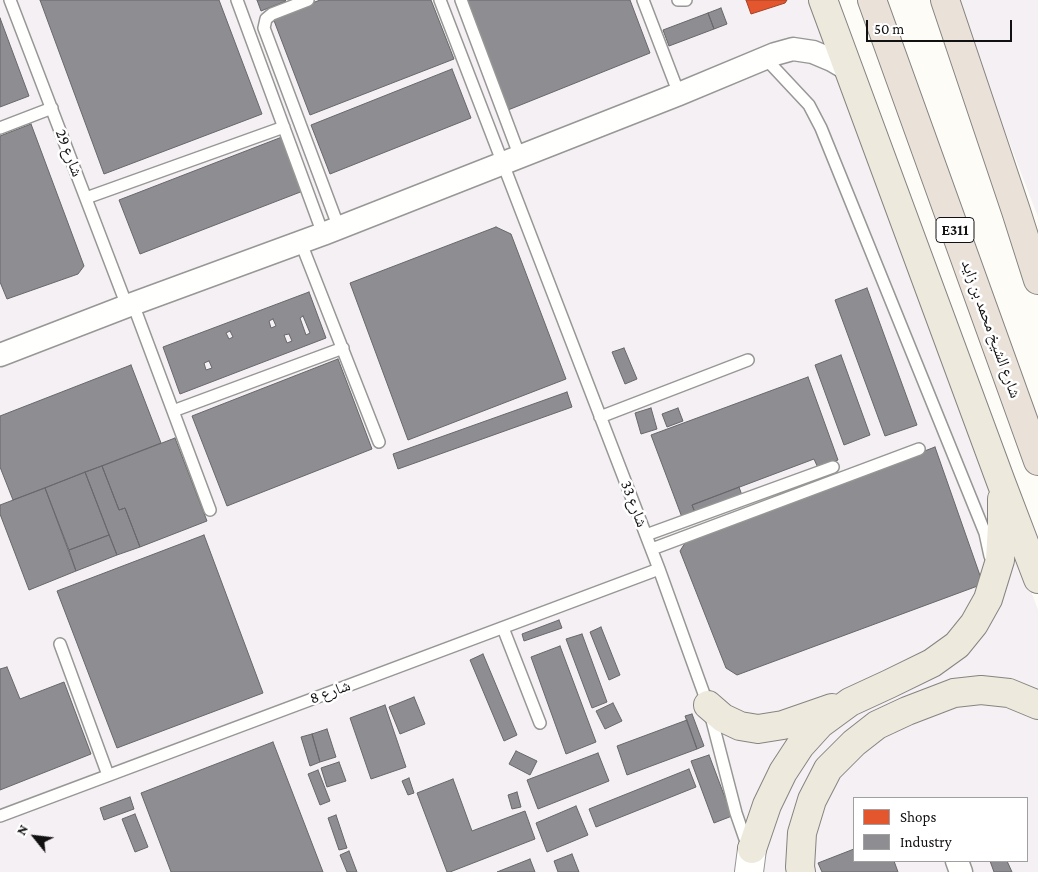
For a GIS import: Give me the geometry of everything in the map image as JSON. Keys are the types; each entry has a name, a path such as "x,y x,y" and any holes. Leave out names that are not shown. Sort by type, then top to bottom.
{"highway":[{"name":"شارع الشيخ محمد بن زايد","path":"872,0 1038,460"},
{"path":"945,0 1038,280"},
{"path":"1016,211 1038,238"}],"main road":[{"path":"823,0 1038,579"},
{"path":"708,705 723,718 740,726 758,729 783,725 850,702 932,663 957,645 974,624 988,599 1000,560 1002,525 1001,482"},
{"path":"801,872 802,833 812,800 828,770 854,742 877,725 906,710 954,693 981,690 1009,693 1038,705"},
{"path":"751,861 767,805 782,772 800,746 820,724 850,702"}],"street":[{"path":"0,356 130,305 301,243 679,94 775,54 793,49 813,52 849,70"}],"lane":[{"name":"شارع 29","path":"10,0 86,198 173,411 210,510"},
{"path":"237,0 284,126 331,231"},
{"path":"308,0 272,14 266,20 264,28 331,231"},
{"path":"440,0 511,160"},
{"path":"461,0 511,160"},
{"path":"643,0 679,94"},
{"path":"678,0 686,0"},
{"path":"765,58 809,105 822,128 985,533 991,566 988,599"},
{"path":"0,128 52,108"},
{"path":"86,198 284,126"},
{"name":"شارع 33","path":"511,160 600,417 660,568 708,705 736,813 751,861"},
{"path":"301,243 379,442"},
{"path":"173,411 343,348"},
{"path":"600,417 748,360"},
{"path":"652,549 919,449"},
{"path":"646,535 833,467"},
{"name":"شارع 8","path":"0,816 660,568"},
{"path":"503,628 540,723"},
{"path":"60,644 108,775"}],"shaded area":[{"path":"0,0 814,0 1038,610 1038,872 0,872"},
{"path":"955,0 1038,0 1038,217"}],"building: Shops":[{"path":"746,0 787,0 785,3 751,14"}],"building: Industry":[{"path":"40,0 219,0 262,114 104,174"},
{"path":"257,0 285,0 286,1 261,11"},
{"path":"320,0 431,0 454,59 310,115 273,18"},
{"path":"466,0 630,0 650,53 508,110"},
{"path":"721,8 727,24 714,29 708,13"},
{"path":"708,13 714,29 669,46 663,30"},
{"path":"0,18 29,96 0,107"},
{"path":"452,69 471,118 330,174 311,125"},
{"path":"31,124 84,266 78,274 7,299 0,282 0,136"},
{"path":"282,137 303,191 140,254 119,200"},
{"path":"496,227 511,234 566,379 408,440 350,283"},
{"path":"867,288 917,425 885,436 835,300"},
{"path":"309,292 326,338 180,394 163,347","holes":["303,316 310,333 306,335 300,318","273,319 276,326 271,328 269,321","230,331 233,337 229,339 226,333","289,334 292,341 287,343 284,335","209,361 212,368 206,370 204,363"]},
{"path":"624,348 637,379 625,384 612,352"},
{"path":"841,355 870,435 844,445 815,365"},
{"path":"338,359 372,449 227,506 192,416"},
{"path":"131,365 161,443 13,500 0,467 0,416"},
{"path":"808,377 838,460 818,468 814,459 692,505 696,515 683,520 651,435"},
{"path":"567,392 572,407 398,469 393,454"},
{"path":"651,408 657,429 641,434 635,413"},
{"path":"678,408 683,421 667,427 662,414"},
{"path":"175,438 207,521 140,547 125,508 119,510 102,466"},
{"path":"935,447 983,584 737,675 726,668 680,551 685,543"},
{"path":"102,466 119,510 125,508 140,547 117,555 85,472"},
{"path":"85,472 109,535 69,550 45,488"},
{"path":"739,487 743,498 696,515 692,505"},
{"path":"45,488 76,571 29,590 0,514 0,505"},
{"path":"109,535 117,555 76,571 69,550"},
{"path":"204,535 263,693 117,748 57,591"},
{"path":"559,620 562,628 524,641 522,634"},
{"path":"601,627 620,675 609,680 590,632"},
{"path":"582,634 607,702 592,708 566,639"},
{"path":"560,646 596,742 566,754 531,657"},
{"path":"483,654 517,735 504,741 470,660"},
{"path":"7,667 20,699 64,682 91,754 0,790 0,669"},
{"path":"414,697 425,724 400,734 389,707"},
{"path":"613,703 622,721 605,729 596,711"},
{"path":"385,705 406,767 371,779 350,718"},
{"path":"692,714 704,746 697,749 685,716"},
{"path":"687,720 697,749 627,775 617,746"},
{"path":"327,729 336,757 320,762 312,734"},
{"path":"312,734 320,762 310,766 301,737"},
{"path":"273,742 323,872 171,872 141,793"},
{"path":"516,751 537,761 530,775 509,764"},
{"path":"598,753 609,781 538,809 527,780"},
{"path":"709,755 732,816 714,823 691,761"},
{"path":"339,762 346,781 327,787 321,768"},
{"path":"689,769 696,787 596,827 589,809"},
{"path":"318,770 330,801 320,805 308,774"},
{"path":"409,778 414,793 408,795 402,781"},
{"path":"453,779 472,831 525,811 535,839 447,872 417,793"},
{"path":"517,792 521,807 512,809 508,795"},
{"path":"130,797 134,809 104,820 100,808"},
{"path":"576,806 588,835 547,852 536,823"},
{"path":"135,814 148,847 135,852 122,819"},
{"path":"336,815 347,848 339,850 328,818"},
{"path":"853,849 853,862 894,862 898,872 822,872 818,863"},
{"path":"349,851 357,872 347,872 340,855"},
{"path":"572,854 579,872 558,872 554,861"},
{"path":"530,859 535,872 497,872"},
{"path":"990,862 1007,862 1012,872 994,872"}]}
